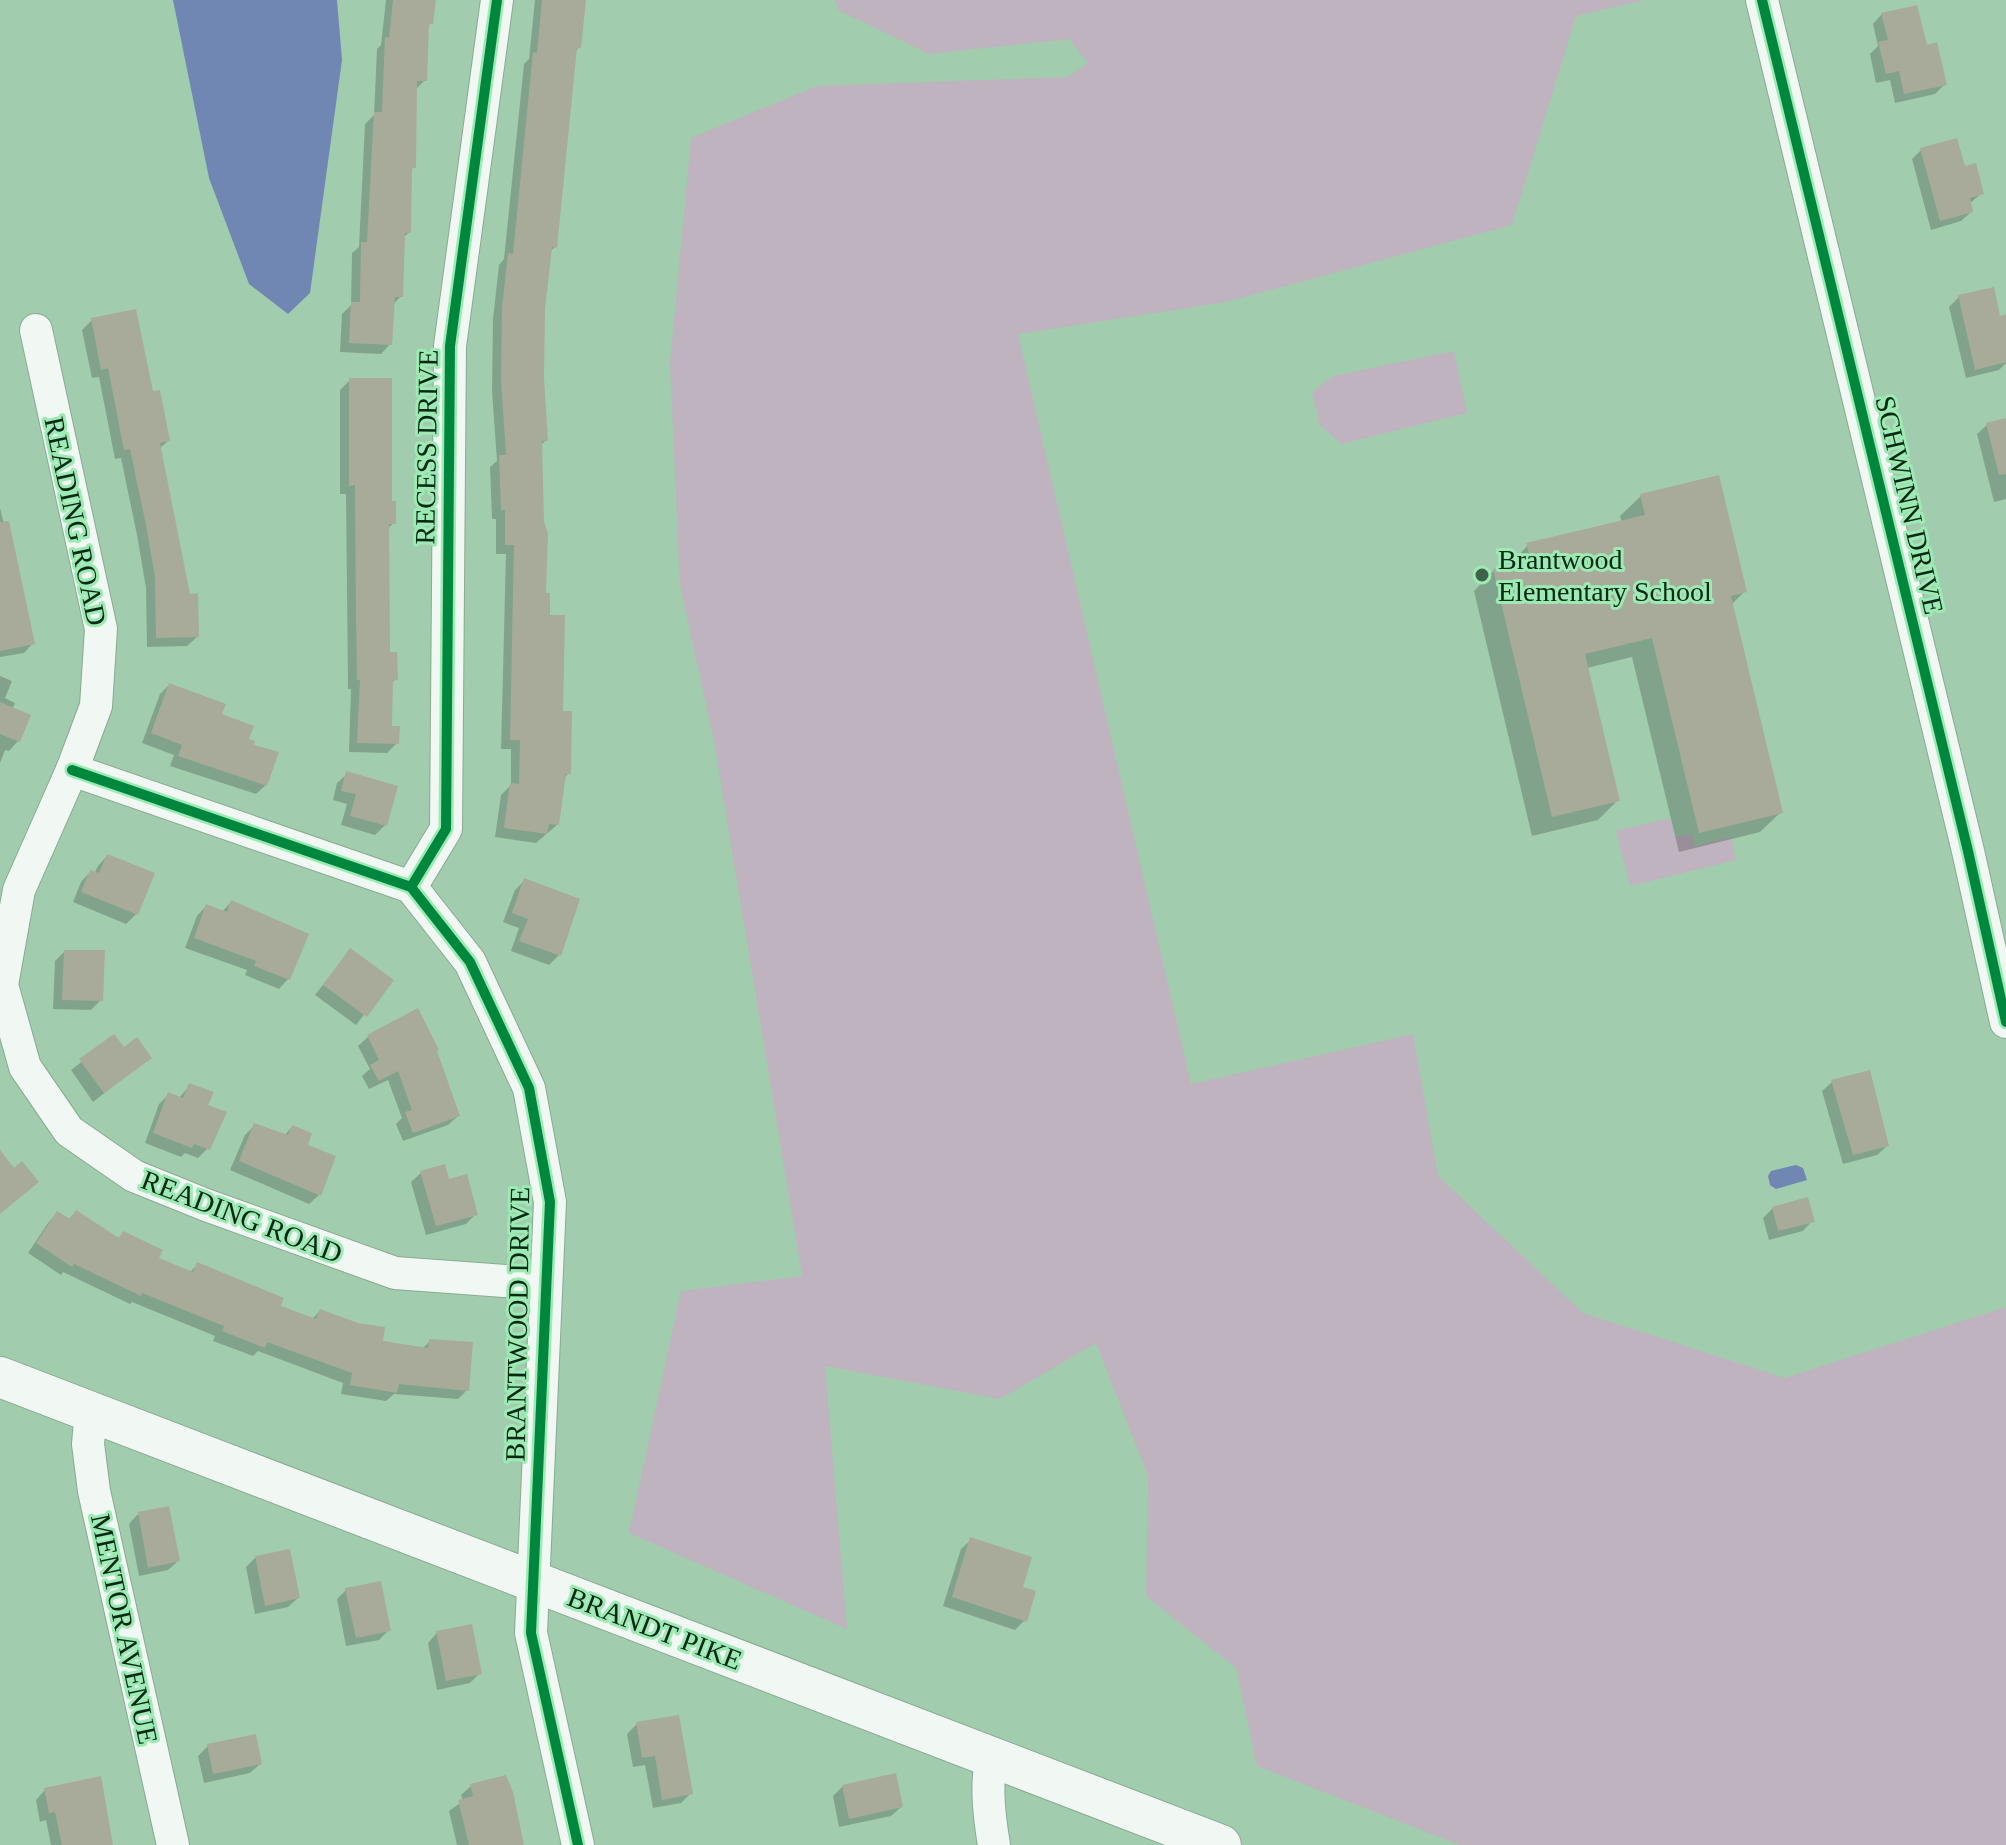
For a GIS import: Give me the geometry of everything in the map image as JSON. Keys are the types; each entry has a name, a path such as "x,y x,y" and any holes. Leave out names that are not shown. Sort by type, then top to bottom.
{"main road":[{"name":"BRANDT PIKE","path":"0,1377 1221,1845"}],"street":[{"name":"RECESS DRIVE","path":"411,887 446,829 450,346 497,0"},
{"name":"SCHWINN DRIVE","path":"1762,0 1968,851 2006,1022"},
{"name":"READING ROAD","path":"36,330 101,629 96,706 72,770 19,890 2,985 25,1067 69,1131 134,1176 395,1273 546,1284"},
{"path":"72,770 411,887"},
{"name":"BRANTWOOD DRIVE","path":"411,887 470,962 529,1088 550,1202 531,1633 578,1845"},
{"name":"MENTOR AVENUE","path":"91,1411 88,1444 94,1491 173,1845"},
{"path":"991,1757 987,1782 994,1845"}],"shaded area":[{"path":"835,0 1645,0 1576,16 1512,225 1226,302 1018,334 1191,1084 1413,1034 1438,1176 1583,1313 1785,1378 2006,1307 2006,1845 1460,1845 1257,1766 1236,1668 1146,1596 1148,1476 1096,1343 1000,1399 825,1366 847,1629 629,1533 681,1291 802,1276 714,741 680,585 670,363 691,138 817,86 1068,77 1088,63 1069,39 929,54 838,10"},
{"path":"1454,351 1467,413 1341,444 1320,425 1312,393 1333,376"},
{"path":"1670,818 1675,837 1692,834 1695,846 1731,837 1736,860 1630,886 1616,831"}],"water":[{"path":"173,0 337,0 342,60 310,293 288,314 249,284 209,178"},
{"path":"1796,1165 1803,1168 1807,1180 1776,1189 1770,1185 1768,1176 1771,1171"}],"building":[{"path":"393,0 436,0 433,24 429,24 427,81 417,81 416,168 412,168 411,233 405,233 403,297 395,297 392,345 349,343 351,302 360,302 361,242 367,242 374,112 382,112 385,37 389,38"},
{"path":"542,0 586,0 581,48 577,48 557,248 552,247 545,309 544,378 548,441 542,441 544,522 548,533 546,593 550,593 550,615 565,615 563,711 572,711 571,774 566,774 559,825 549,824 547,834 504,828 510,783 519,784 520,740 510,740 514,545 505,545 499,455 506,455 501,380 502,308 508,253 513,254 533,52 537,53"},
{"path":"1917,5 1927,45 1937,42 1947,85 1904,94 1899,71 1886,74 1878,42 1888,40 1881,13"},
{"path":"1957,138 1965,166 1976,163 1984,194 1970,198 1973,212 1940,221 1920,148"},
{"path":"1994,287 2000,316 2006,314 2006,362 1975,370 1958,295"},
{"path":"136,309 153,391 160,390 170,441 160,443 190,594 198,593 199,637 156,638 155,577 146,525 130,449 124,450 108,368 101,370 91,318"},
{"path":"349,378 392,378 392,501 396,501 396,524 389,524 390,652 397,652 398,680 393,680 392,726 400,726 399,744 357,743 360,680 357,680 355,485 349,486"},
{"path":"2006,418 2006,474 1999,475 1986,423"},
{"path":"1719,475 1747,592 1731,596 1783,813 1699,833 1652,638 1585,654 1620,801 1552,817 1493,569 1531,560 1526,543 1645,515 1640,494"},
{"path":"9,521 35,644 0,651 0,522"},
{"path":"169,683 226,704 222,714 254,726 249,739 255,741 254,745 279,752 267,786 178,756 182,745 151,733"},
{"path":"0,702 31,715 20,742 0,734"},
{"path":"346,771 398,786 387,826 350,816 356,794 341,791"},
{"path":"107,854 155,873 138,915 81,892 90,870 99,873"},
{"path":"524,878 580,899 561,956 519,941 528,919 512,913"},
{"path":"231,900 309,934 290,980 254,966 256,961 194,938 206,904 227,912"},
{"path":"350,948 394,980 367,1017 323,985"},
{"path":"64,950 105,950 103,1001 62,1000"},
{"path":"418,1008 439,1050 460,1116 413,1133 405,1112 412,1110 398,1071 379,1081 370,1065 379,1060 367,1035"},
{"path":"114,1034 124,1047 137,1037 152,1058 104,1093 79,1059"},
{"path":"1870,1070 1889,1146 1853,1155 1831,1080"},
{"path":"189,1083 214,1092 208,1105 227,1112 210,1150 194,1144 192,1148 153,1133 168,1092 183,1098"},
{"path":"254,1123 288,1135 292,1125 312,1133 308,1145 336,1156 321,1196 239,1161"},
{"path":"0,1150 14,1168 22,1161 39,1182 0,1214"},
{"path":"445,1164 449,1179 467,1174 478,1215 436,1226 420,1171"},
{"path":"1808,1197 1815,1222 1778,1231 1772,1207"},
{"path":"76,1210 119,1238 123,1231 163,1250 159,1258 193,1272 197,1262 284,1298 281,1306 316,1319 320,1309 358,1323 385,1327 383,1341 428,1348 429,1339 473,1342 469,1391 399,1384 397,1393 350,1385 352,1373 267,1342 265,1348 222,1331 224,1326 142,1293 141,1296 74,1264 72,1267 36,1243 57,1211 70,1219"},
{"path":"169,1506 180,1561 148,1568 138,1512"},
{"path":"970,1537 1032,1557 1023,1587 1036,1591 1027,1622 952,1597"},
{"path":"290,1549 300,1598 265,1606 255,1556"},
{"path":"381,1581 391,1631 356,1638 345,1588"},
{"path":"472,1624 482,1674 446,1681 436,1631"},
{"path":"679,1715 693,1794 662,1800 655,1756 642,1758 636,1722"},
{"path":"256,1734 262,1764 213,1774 207,1744"},
{"path":"896,1773 903,1807 849,1819 842,1785"},
{"path":"506,1775 513,1792 524,1845 469,1845 458,1800 473,1796 470,1784"},
{"path":"101,1776 113,1845 62,1845 55,1812 49,1813 44,1788"}],"cycle path":[{"path":"411,887 446,829 450,346 497,0"},
{"path":"1762,0 1968,851 2006,1022"},
{"path":"72,770 411,887 470,962 529,1088 550,1202 531,1633 578,1845"}],"place":[{"name":"Brantwood Elementary School","path":"1482,575"}]}
